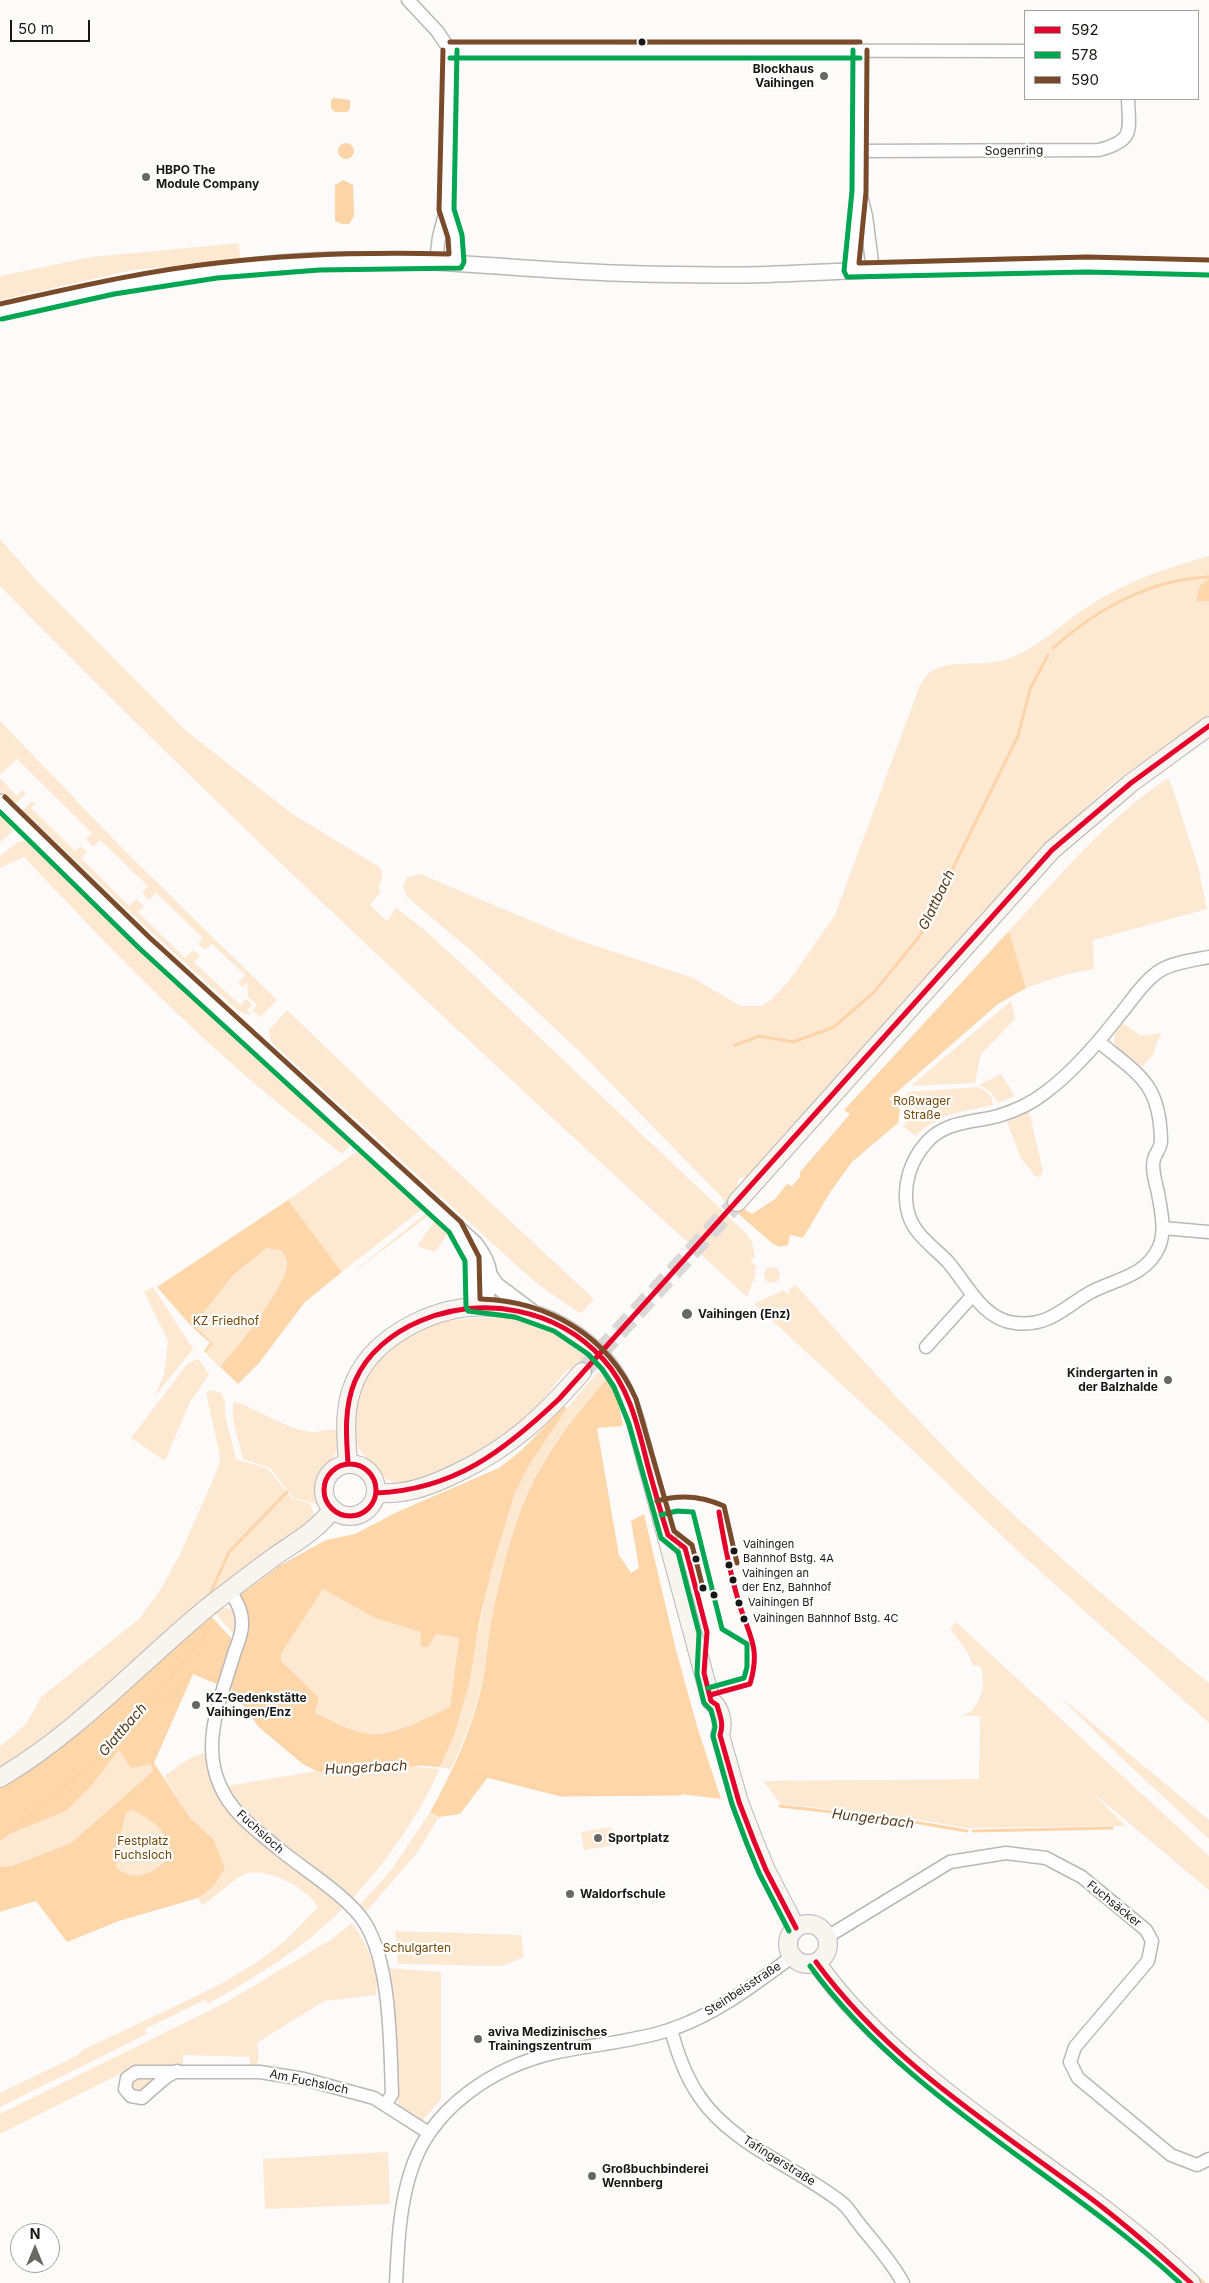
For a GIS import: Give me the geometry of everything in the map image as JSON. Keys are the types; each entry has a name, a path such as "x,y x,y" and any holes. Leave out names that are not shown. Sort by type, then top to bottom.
{"main road":[{"path":"737,1202 1052,850 1131,783 1209,726"},
{"path":"348,1463 347,1411 355,1381 367,1360 389,1339 418,1321 452,1309 479,1306 533,1313 571,1332 593,1348 614,1373 626,1396 636,1423 711,1701 708,1706 714,1731 720,1735 739,1802 766,1870 796,1928"},
{"path":"376,1493 397,1494 422,1489 488,1458 534,1424 582,1372"},
{"path":"348,1463 361,1466 370,1472 375,1482 376,1493 371,1506 360,1514 346,1516 333,1509 326,1499 324,1484 332,1471 348,1463"},
{"path":"0,1778 31,1758 70,1728 230,1590 277,1554 314,1531 333,1509"},
{"path":"810,1924 823,1930 827,1937 827,1952 816,1962 804,1963 793,1956 788,1942 796,1928 810,1924"},
{"path":"816,1962 864,2019 894,2049 943,2090 1141,2239 1191,2283"}],"street":[{"path":"408,0 437,31 450,50 446,210 438,237 436,261"},
{"path":"450,50 1024,51"},
{"path":"851,270 859,192 860,50"},
{"name":"Sogenring","path":"860,152 1099,150 1123,142 1128,133 1128,100"},
{"path":"859,192 866,216 873,270"},
{"path":"446,210 455,236 458,262"},
{"path":"0,312 98,290 182,275 343,260 458,262 663,275 743,275 851,270 1087,264 1209,268"},
{"path":"0,802 144,942 475,1244 485,1257 490,1276 490,1286 479,1306"},
{"path":"1098,1042 1139,1075 1148,1084 1154,1097 1161,1142 1153,1160 1163,1228 1158,1249 1139,1271 1088,1294 1061,1314 1042,1322 1015,1324 998,1319 973,1295 947,1262 922,1240 907,1211 907,1185 916,1156 926,1143 947,1127 1001,1115 1027,1105 1061,1080 1098,1042 1154,975 1172,966 1209,956"},
{"path":"455,1227 472,1258 479,1306"},
{"path":"1163,1228 1209,1232"},
{"path":"490,1276 496,1286 533,1313"},
{"path":"926,1347 973,1295"},
{"name":"Fuchsloch","path":"230,1590 239,1605 242,1625 213,1726 212,1756 218,1781 227,1799 240,1816 351,1908 365,1922 377,1948 384,1982 392,2094 386,2104"},
{"name":"Fuchsäcker","path":"827,1937 950,1862 1006,1853 1046,1858 1082,1878 1146,1930 1152,1942 1148,1961 1075,2047 1070,2062 1078,2078 1171,2155 1197,2165 1209,2160"},
{"name":"Steinbeisstraße","path":"396,2283 399,2229 410,2174 429,2133 450,2108 466,2094 506,2070 558,2052 632,2040 671,2029 702,2016 734,1998 793,1956"},
{"name":"Tafingerstraße","path":"671,2029 676,2050 691,2083 722,2123 843,2203 903,2283"},
{"name":"Am Fuchsloch","path":"178,2071 260,2072 327,2085 362,2094 386,2104 429,2133"}],"green space":[{"path":"239,243 240,259 133,270 0,300 0,276 92,257"},
{"path":"0,539 37,581 185,730 291,813 379,867 382,877 378,887 381,891 370,905 387,921 396,908 422,928 747,1234 752,1242 755,1256 751,1261 757,1267 753,1271 756,1273 747,1297 463,1035 275,858 0,586"},
{"path":"1209,556 1209,579 1200,585 1196,601 1209,601 1209,715 1112,784 1048,843 750,1179 740,1177 737,1185 736,1199 740,1206 734,1210 580,1052 474,953 407,897 403,887 407,877 420,874 575,939 693,978 741,1006 760,1006 771,1000 789,981 835,915 920,685 928,673 950,665 989,663 1007,659 1040,642 1104,596 1163,570"},
{"path":"0,721 126,852 277,1000 260,1017 252,1010 257,1005 248,996 247,982 243,987 238,983 245,975 212,944 205,950 198,944 203,938 156,893 149,900 142,893 148,886 100,840 93,847 86,839 92,833 17,759 0,775"},
{"path":"0,778 17,796 23,790 26,793 18,802 11,804 0,795"},
{"path":"1168,778 1198,867 1207,909 1093,940 1094,969 1063,975 1026,988 1009,931 1103,830 1145,794"},
{"path":"31,802 36,803 31,808 75,851 81,846 87,852 81,858 129,906 136,899 144,906 138,912 185,958 193,950 200,956 194,962 240,1005 246,999 253,1005 247,1010 252,1014 244,1014 236,1009 151,932 31,818 26,822 22,818 22,811"},
{"path":"0,812 8,820 12,832 0,842"},
{"path":"19,841 27,841 37,848 351,1138 351,1144 342,1154 259,1088 189,1025 105,942 24,857 0,868 0,856"},
{"path":"1011,1001 1015,1019 981,1054 975,1083 911,1086"},
{"path":"287,1010 594,1299 581,1313 535,1282 274,1045 270,1040 269,1030"},
{"path":"1123,1023 1141,1036 1161,1033 1153,1055 1142,1067 1114,1045 1115,1031"},
{"name":"Roßwager Straße","path":"1001,1074 1015,1096 998,1103 990,1091 979,1085"},
{"name":"Roßwager Straße","path":"977,1087 988,1093 992,1098 993,1105 951,1114 933,1122 915,1136 903,1126 906,1123 905,1096 909,1092"},
{"path":"1029,1112 1043,1171 1040,1177 1035,1176 1021,1158 1006,1120"},
{"path":"362,1148 422,1205 422,1209 342,1272 288,1200"},
{"path":"432,1212 442,1220 463,1246 469,1266 469,1291 463,1295 467,1278 466,1261 460,1245 449,1232 435,1252 417,1246 434,1222 428,1216 346,1278 426,1213"},
{"name":"KZ Friedhof","path":"267,1248 281,1249 287,1262 285,1274 260,1316 222,1366 206,1352 212,1344 194,1325 233,1275"},
{"path":"769,1267 775,1267 780,1272 778,1281 769,1283 764,1278 764,1272"},
{"path":"796,1285 886,1386 980,1483 1092,1585 1209,1683 1209,1723 1020,1553 902,1440 754,1304 783,1290 788,1294 790,1292 788,1290"},
{"path":"153,1287 193,1349 155,1396 164,1374 168,1341 144,1292"},
{"path":"508,1317 534,1323 556,1332 574,1344 594,1362 566,1371 529,1417 485,1450 415,1483 397,1484 381,1477 359,1449 356,1442 353,1420 361,1380 377,1356 423,1327 444,1321"},
{"path":"199,1359 209,1375 190,1402 165,1461 131,1438 188,1363"},
{"path":"598,1372 607,1379 561,1435 541,1465 525,1498 509,1543 501,1576 491,1623 483,1679 475,1708 451,1769 440,1767 462,1701 493,1564 513,1497 520,1480 539,1447 562,1415"},
{"path":"212,1390 221,1393 225,1402 225,1415 236,1459 268,1469 293,1499 310,1503 314,1515 311,1521 288,1539 259,1557 209,1598 52,1736 0,1770 0,1747 26,1724 41,1697 139,1619 161,1589 181,1552 218,1468 220,1457 206,1392"},
{"path":"234,1402 305,1431 336,1431 338,1438 337,1450 318,1477 318,1504 294,1498 270,1468 243,1459 234,1423"},
{"path":"323,1589 375,1618 422,1632 420,1643 428,1647 435,1634 459,1638 450,1707 410,1725 378,1734 355,1731 315,1713 319,1698 281,1661 281,1654"},
{"path":"222,1608 228,1608 235,1613 237,1621 234,1635 215,1613"},
{"path":"956,1622 1209,1856 1209,1890 1087,1788 1126,1826 967,1828 902,1817 781,1804 763,1781 979,1779 980,1716 960,1716 971,1712 975,1706 981,1696 983,1679 980,1666 973,1666 968,1653 950,1629"},
{"path":"1057,1694 1209,1820 1209,1839 1131,1767"},
{"path":"119,1750 150,1764 153,1771 71,1843 10,1866 0,1867 0,1838 66,1811 92,1785"},
{"path":"203,1753 207,1754 213,1783 298,1869 343,1908 312,1937 262,1972 208,2004 205,2000 145,2029 147,2034 0,2107 0,2093 76,2056 83,2050 215,1987 256,1963 286,1940 318,1907 313,1900 295,1886 285,1880 262,1873 243,1875 202,1905 198,1898 213,1887 213,1839 191,1819 164,1776 192,1757"},
{"path":"393,1765 440,1769 422,1805 401,1838 351,1900 343,1891 245,1812 232,1796 227,1786 317,1771 359,1770"},
{"name":"Festplatz Fuchsloch","path":"133,1810 148,1819 164,1834 170,1858 151,1872 138,1875 131,1875 117,1868 115,1859 126,1813"},
{"path":"430,1812 439,1817 416,1854 365,1913 358,1907 392,1869"},
{"name":"Sportplatz","path":"612,1827 615,1845 584,1850 581,1832"},
{"path":"352,1923 371,1957 376,1976 376,1995 325,2001 319,2004 257,2043 259,2059 256,2067 250,2068 250,2057 183,2055 183,2066 130,2069 0,2134 0,2114 227,2002 332,1939"},
{"name":"Schulgarten","path":"395,1931 521,1935 524,1957 502,1966 398,1964"},
{"path":"386,1968 441,1972 441,2099 423,2120 398,2105"},
{"path":"136,2078 149,2078 151,2081 140,2093 132,2089 132,2082"},
{"path":"388,2152 390,2204 265,2209 263,2159"}],"shaded area":[{"path":"334,98 350,100 350,109 347,112 335,112 331,108 331,100"},
{"path":"346,143 352,145 354,151 352,157 346,159 340,157 338,151 340,145"},
{"path":"343,180 353,185 354,216 349,224 335,221 335,185"},
{"path":"1209,579 1209,601 1196,601 1200,585"},
{"path":"1009,931 1026,988 998,1004 889,1099 900,1109 898,1123 852,1162 831,1191 803,1238 790,1235 788,1245 780,1247 773,1244 734,1210 740,1206 752,1214 775,1199 787,1184 792,1186 800,1177 800,1172 850,1114 844,1110"},
{"path":"288,1200 342,1272 305,1302 259,1363 238,1384 204,1351 210,1343 192,1327 157,1287","holes":["267,1248 281,1250 287,1264 279,1287 238,1346 221,1366 206,1352 213,1344 194,1325 233,1275"]},
{"path":"607,1379 618,1401 623,1426 597,1428 619,1555 631,1573 639,1568 631,1521 644,1514 676,1650 697,1726 721,1799 680,1794 561,1795 488,1777 460,1814 439,1817 430,1812 461,1750 473,1718 482,1685 491,1622 498,1591 520,1511 534,1480 552,1449 572,1420"},
{"path":"564,1406 567,1408 529,1465 514,1495 492,1568 480,1618 469,1684 454,1735 440,1767 393,1764 359,1769 318,1769 305,1763 261,1726 231,1685 248,1617 240,1595 279,1566 326,1540 355,1534 395,1513 499,1468 522,1450","holes":["323,1589 375,1618 421,1632 420,1644 423,1647 428,1647 436,1634 459,1638 450,1707 410,1725 378,1734 355,1731 315,1713 319,1698 281,1661 281,1654"]},
{"path":"211,1616 232,1639 219,1685 193,1674 154,1763 191,1819 213,1839 225,1868 213,1887 198,1898 119,1921 67,1942 36,1901 0,1912 0,1867 11,1866 71,1843 153,1771 150,1764 131,1768 119,1750 92,1785 66,1811 0,1838 0,1786 74,1733","holes":["133,1810 159,1828 166,1841 169,1858 151,1872 138,1875 131,1875 117,1868 115,1859 126,1813"]}],"waterway":[{"name":"Glattbach","path":"1053,648 1087,621 1125,599 1145,590 1166,584 1187,579 1209,577"},
{"name":"Glattbach","path":"735,1045 760,1036 793,1042 834,1027 873,993 919,937 1018,736 1030,689 1048,655"},
{"name":"Glattbach","path":"211,1592 229,1552 287,1492"},
{"name":"Glattbach","path":"0,1839 108,1751 203,1638 210,1626"},
{"name":"Hungerbach","path":"153,1698 168,1700 192,1671 217,1681"},
{"name":"Hungerbach","path":"231,1686 260,1726 304,1763 318,1770 359,1770 393,1765 416,1765"},
{"name":"Hungerbach","path":"475,1773 561,1795 680,1794"},
{"name":"Hungerbach","path":"780,1806 902,1820 967,1831"},
{"name":"Hungerbach","path":"973,1831 1112,1828"},
{"path":"1156,2240 1204,2283"}],"tunnel":[{"path":"582,1372 737,1202"}],"transit line":[{"name":"590","path":"450,42 860,42"},
{"name":"590","path":"0,304 135,275 190,266 333,254 449,254 448,238 439,210 443,50"},
{"name":"578","path":"2,319 114,294 217,278 319,270 461,268 464,262 462,235 454,209 457,50"},
{"name":"578","path":"853,50 852,191 844,271 847,277 1087,272 1209,275"},
{"name":"590","path":"867,50 866,192 859,263 1087,257 1209,260"},
{"name":"578","path":"450,58 860,58"},
{"name":"592","path":"376,1493 404,1490 454,1476 497,1451 539,1418 559,1399 1052,850 1131,783 1209,726"},
{"name":"590","path":"5,797 149,937 461,1222 479,1257 480,1299 505,1301 552,1315 573,1326 593,1340 610,1357 636,1399 674,1531 692,1545 703,1588"},
{"name":"578","path":"0,812 139,948 449,1232 465,1261 466,1306 468,1311 515,1317 554,1331 588,1354 602,1369 614,1387 629,1424 661,1538 678,1552 699,1633 697,1674 704,1703 711,1710 714,1721 713,1736 732,1804 759,1873 789,1931"},
{"name":"592","path":"348,1463 347,1411 351,1391 360,1371 373,1353 390,1338 410,1326 444,1313 493,1308 518,1311 541,1318 563,1328 584,1342 613,1371 633,1412 668,1535"},
{"name":"592","path":"345,1464 355,1464 365,1468 372,1475 376,1490 372,1505 365,1512 355,1516 345,1516 335,1512 328,1505 324,1495 324,1485 328,1475 335,1468 345,1464"},
{"name":"590","path":"657,1501 674,1497 691,1497 724,1506 737,1563"},
{"name":"578","path":"661,1515 677,1511 693,1512 722,1629 747,1644 747,1667 744,1678 708,1688"},
{"name":"592","path":"710,1695 750,1684 754,1660 752,1642 730,1569 719,1512"},
{"name":"592","path":"668,1535 685,1548 690,1566 707,1632 704,1673 711,1701 717,1705 720,1716 722,1724 720,1735 739,1802 766,1870 796,1928"},
{"name":"592","path":"816,1962 845,1998 876,2031 910,2062 982,2119 1106,2210 1191,2283"},
{"name":"578","path":"810,1966 849,2013 892,2056 938,2096 1134,2243 1180,2283"}],"place":[{"name":"Blockhaus Vaihingen","path":"824,76"},
{"name":"HBPO The Module Company","path":"146,177"},
{"name":"Vaihingen (Enz)","path":"687,1314"},
{"name":"Kindergarten in der Balzhalde","path":"1168,1380"},
{"name":"Vaihingen Bahnhof Bstg. 4A","path":"734,1551"},
{"name":"Vaihingen an der Enz, Bahnhof","path":"733,1580"},
{"name":"Vaihingen Bf","path":"739,1603"},
{"name":"Vaihingen Bahnhof Bstg. 4C","path":"744,1619"},
{"name":"KZ-Gedenkstätte Vaihingen/Enz","path":"196,1705"},
{"name":"Sportplatz","path":"598,1838"},
{"name":"Waldorfschule","path":"570,1894"},
{"name":"aviva Medizinisches Trainingszentrum","path":"478,2039"},
{"name":"Großbuchbinderei Wennberg","path":"592,2176"}]}
